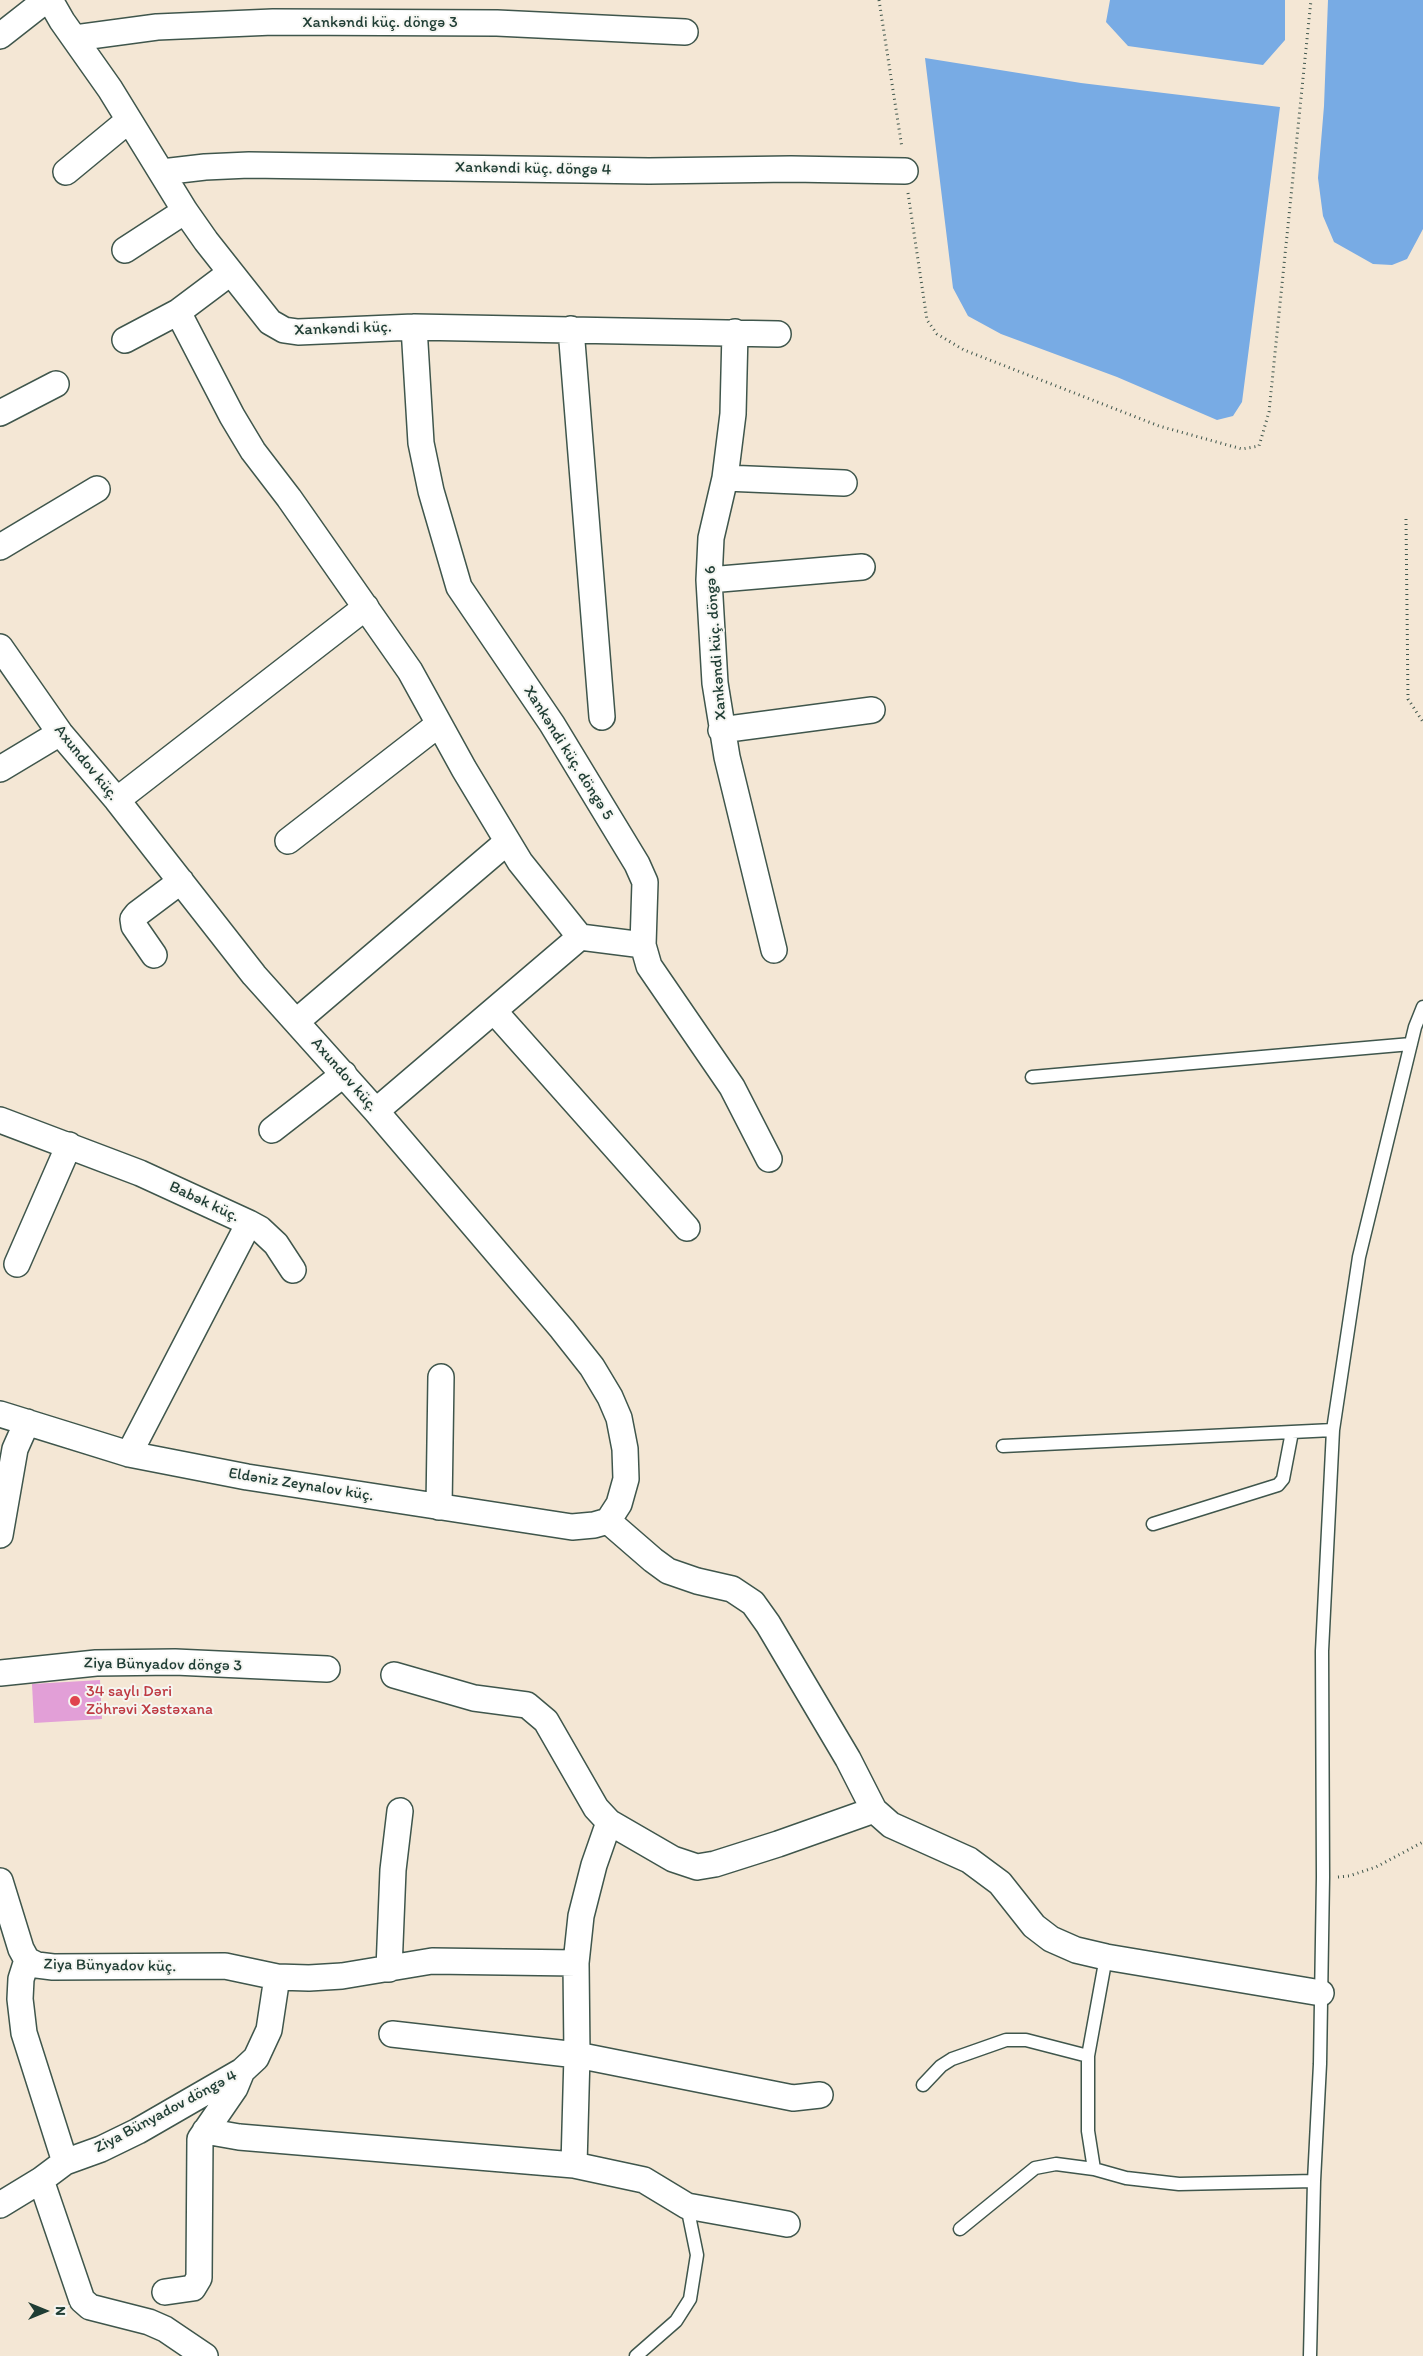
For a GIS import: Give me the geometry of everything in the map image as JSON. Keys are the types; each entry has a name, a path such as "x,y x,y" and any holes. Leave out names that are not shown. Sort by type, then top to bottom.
{"street":[{"path":"0,36 46,0"},
{"name":"Xankəndi küç.","path":"50,0 62,21 129,120 185,211 230,274 270,322 284,330 298,332 414,327 778,334"},
{"name":"Xankəndi küç. döngə 3","path":"75,38 157,27 273,22 497,23 685,32"},
{"path":"66,172 129,120"},
{"name":"Xankəndi küç. döngə 4","path":"162,172 248,164 648,171 791,169 905,171"},
{"path":"125,250 185,211"},
{"path":"125,340 178,312 230,274"},
{"path":"178,312 232,416 254,451 410,671 520,862 580,937 643,945"},
{"name":"Xankəndi küç. döngə 5","path":"414,327 421,444 431,491 459,587 552,724 638,864 645,882 643,945 649,966 732,1087 769,1159"},
{"path":"571,329 602,717"},
{"name":"Xankəndi küç. döngə 6","path":"734,332 734,414 725,478 711,538 709,580 715,683 721,730 774,950"},
{"path":"0,413 56,384"},
{"path":"725,478 844,483"},
{"path":"0,547 97,489"},
{"path":"709,580 862,567"},
{"path":"117,800 366,607"},
{"name":"Axundov küç.","path":"0,647 60,733 117,800 254,975 376,1111 562,1328 592,1367 610,1397 619,1418 625,1449 626,1479 619,1504 608,1521"},
{"path":"721,730 872,710"},
{"path":"288,842 439,724"},
{"path":"0,769 60,733"},
{"path":"297,1021 507,842"},
{"path":"154,955 134,926 133,919 136,914 181,881"},
{"path":"376,1111 580,937"},
{"path":"494,1011 686,1228"},
{"path":"272,1130 344,1074"},
{"name":"Babək küç.","path":"0,1120 140,1173 248,1223 129,1454"},
{"path":"17,1264 69,1145"},
{"path":"248,1223 260,1229 276,1244 293,1270"},
{"path":"440,1507 441,1377"},
{"name":"Eldəniz Zeynalov küç.","path":"0,1414 129,1454 247,1477 572,1526 594,1526 608,1521"},
{"path":"0,1535 15,1449 27,1422"},
{"path":"608,1521 653,1560 668,1570 697,1581 732,1589 753,1603 768,1624 848,1759 874,1810 891,1825 968,1860 1000,1883 1034,1926 1051,1939 1076,1950 1106,1957 1321,1994"},
{"name":"Ziya Bünyadov döngə 3","path":"0,1673 96,1663 174,1662 327,1669"},
{"path":"394,1675 474,1698 526,1705 546,1721 596,1808 609,1822 673,1859 697,1868 778,1844 874,1810"},
{"path":"389,1969 392,1870 400,1811"},
{"path":"574,2165 577,2055 576,1963 581,1916 594,1865 609,1822"},
{"name":"Ziya Bünyadov küç.","path":"0,1880 21,1949 27,1960 37,1965 53,1967 225,1966 277,1977 309,1978 342,1976 432,1961 576,1963"},
{"path":"27,1960 21,1979 20,1999 24,2033 65,2162"},
{"name":"Ziya Bünyadov döngə 4","path":"0,2205 41,2180 65,2162 101,2149 138,2131 242,2072 256,2058 269,2030 277,1977"},
{"path":"392,2034 577,2055 793,2098 820,2095"},
{"path":"165,2292 193,2288 199,2278 200,2138 235,2088 242,2072"},
{"path":"206,2131 239,2137 574,2165 644,2180 686,2206 787,2224"},
{"path":"41,2180 82,2300 90,2308 149,2322 165,2329 205,2356"}],"lane":[{"path":"1310,2356 1314,2181 1320,2064 1323,1877 1322,1651 1333,1430 1359,1257 1411,1044 1423,1007"},
{"path":"1032,1077 1411,1044"},
{"path":"1003,1446 1333,1430"},
{"path":"1153,1524 1278,1485 1283,1479 1292,1432"},
{"path":"1094,2169 1088,2131 1088,2056 1106,1957"},
{"path":"923,2085 941,2066 952,2060 1006,2040 1026,2040 1088,2056"},
{"path":"960,2229 1035,2168 1056,2164 1094,2169 1126,2178 1179,2184 1314,2181"},
{"path":"636,2356 676,2321 690,2299 697,2255 686,2206"}],"path":[{"path":"879,0 926,320 937,334 964,350 1159,426 1242,450 1259,446 1269,412 1311,0"},
{"path":"1406,519 1408,699 1423,722"},
{"path":"1323,1877 1349,1876 1376,1867 1423,1842"}],"water":[{"path":"1110,0 1285,0 1285,40 1263,65 1128,46 1106,22"},
{"path":"1328,0 1423,0 1423,229 1407,259 1392,265 1373,264 1334,242 1323,216 1318,178 1324,106"},
{"path":"925,58 1081,83 1280,107 1242,402 1233,416 1217,420 1117,377 1001,334 968,316 953,288"}],"building":[{"path":"100,1680 102,1719 34,1723 32,1684"}],"place":[{"name":"34 saylı Dəri Zöhrəvi Xəstəxana","path":"75,1701"}]}
